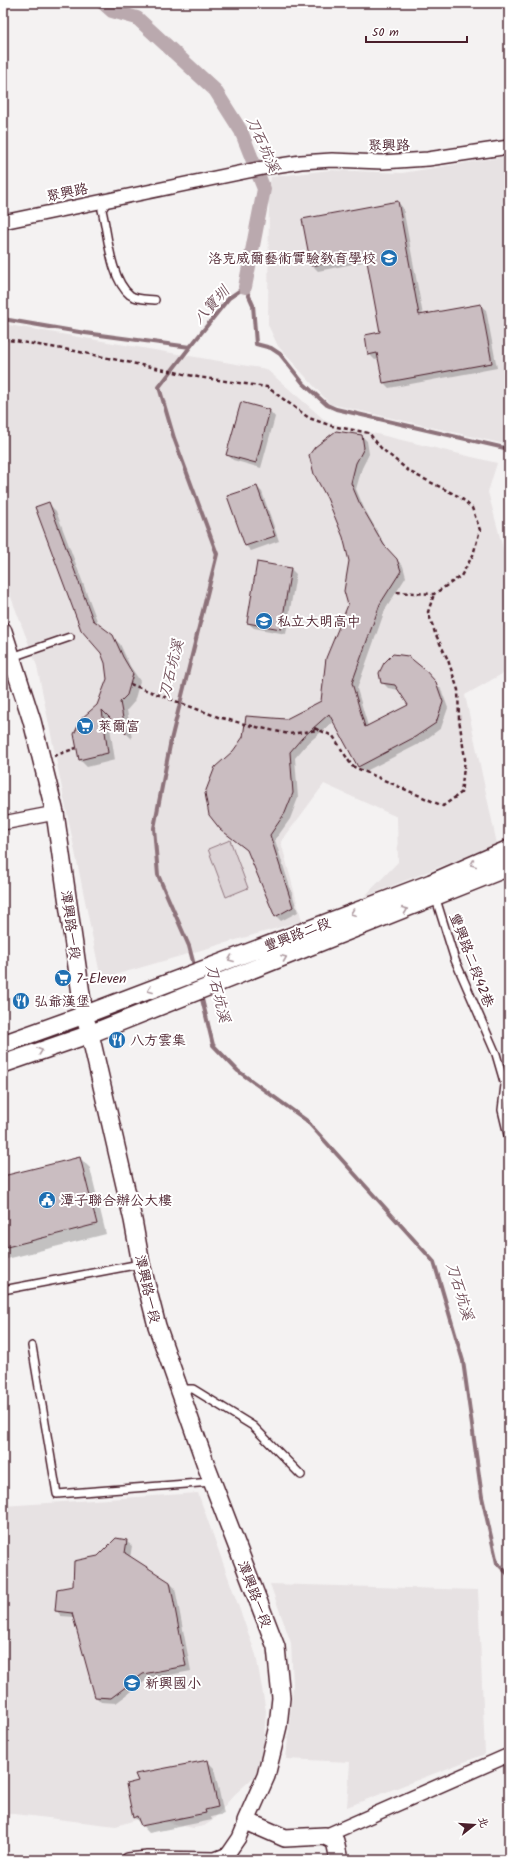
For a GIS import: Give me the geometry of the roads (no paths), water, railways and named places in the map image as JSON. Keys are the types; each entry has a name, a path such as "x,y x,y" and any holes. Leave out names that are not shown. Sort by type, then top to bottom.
{"street":[{"name":"聚興路","path":"3,222 268,167 300,162 332,160 382,162 428,159 509,147"},
{"name":"潭興路一段","path":"3,631 32,721 55,813 84,1015 90,1034 134,1220 141,1264 157,1326 213,1482 276,1647 281,1698 273,1751 266,1776 246,1821"},
{"path":"3,823 55,813"},
{"name":"豐興路二段","path":"3,1064 90,1034 192,994 433,890 509,849"},
{"name":"豐興路二段","path":"3,1044 186,976 433,890 509,867"},
{"path":"128,1860 148,1858 215,1859 228,1854 239,1838 246,1821 285,1838 325,1836 509,1755"},
{"path":"325,1836 335,1841 339,1860"}],"lane":[{"path":"108,200 102,210 115,271 119,280 130,295 139,299 155,300"},
{"path":"12,657 70,637"},
{"name":"豐興路二段42巷","path":"433,890 455,960 496,1054 505,1085 502,1110 509,1139"},
{"path":"3,1290 141,1264"},
{"path":"32,1346 57,1494 213,1482"},
{"path":"179,1389 193,1390 253,1426 301,1476"}],"waterway":[{"name":"刀石坑溪","path":"103,3 112,11 137,18 215,90 241,131 264,189 245,287"},
{"name":"八寶圳","path":"3,319 85,333 190,347 229,298 245,287 253,305 256,344 271,348 280,354 303,383 327,405 336,409 509,449"},
{"name":"刀石坑溪","path":"190,347 159,387 174,438 217,554 171,740 154,828 158,875 189,946 195,969"},
{"name":"刀石坑溪","path":"201,995 213,1045 238,1071 306,1120 434,1262 463,1361 482,1497 497,1563 509,1575"}],"place":[{"name":"洛克威爾藝術實驗教育學校","path":"389,258"},
{"name":"私立大明高中","path":"264,621"},
{"name":"萊爾富","path":"85,726"},
{"name":"7-Eleven","path":"63,978"},
{"name":"弘爺漢堡","path":"21,1001"},
{"name":"八方雲集","path":"117,1040"},
{"name":"潭子聯合辦公大樓","path":"47,1200"},
{"name":"新興國小","path":"132,1683"}]}
